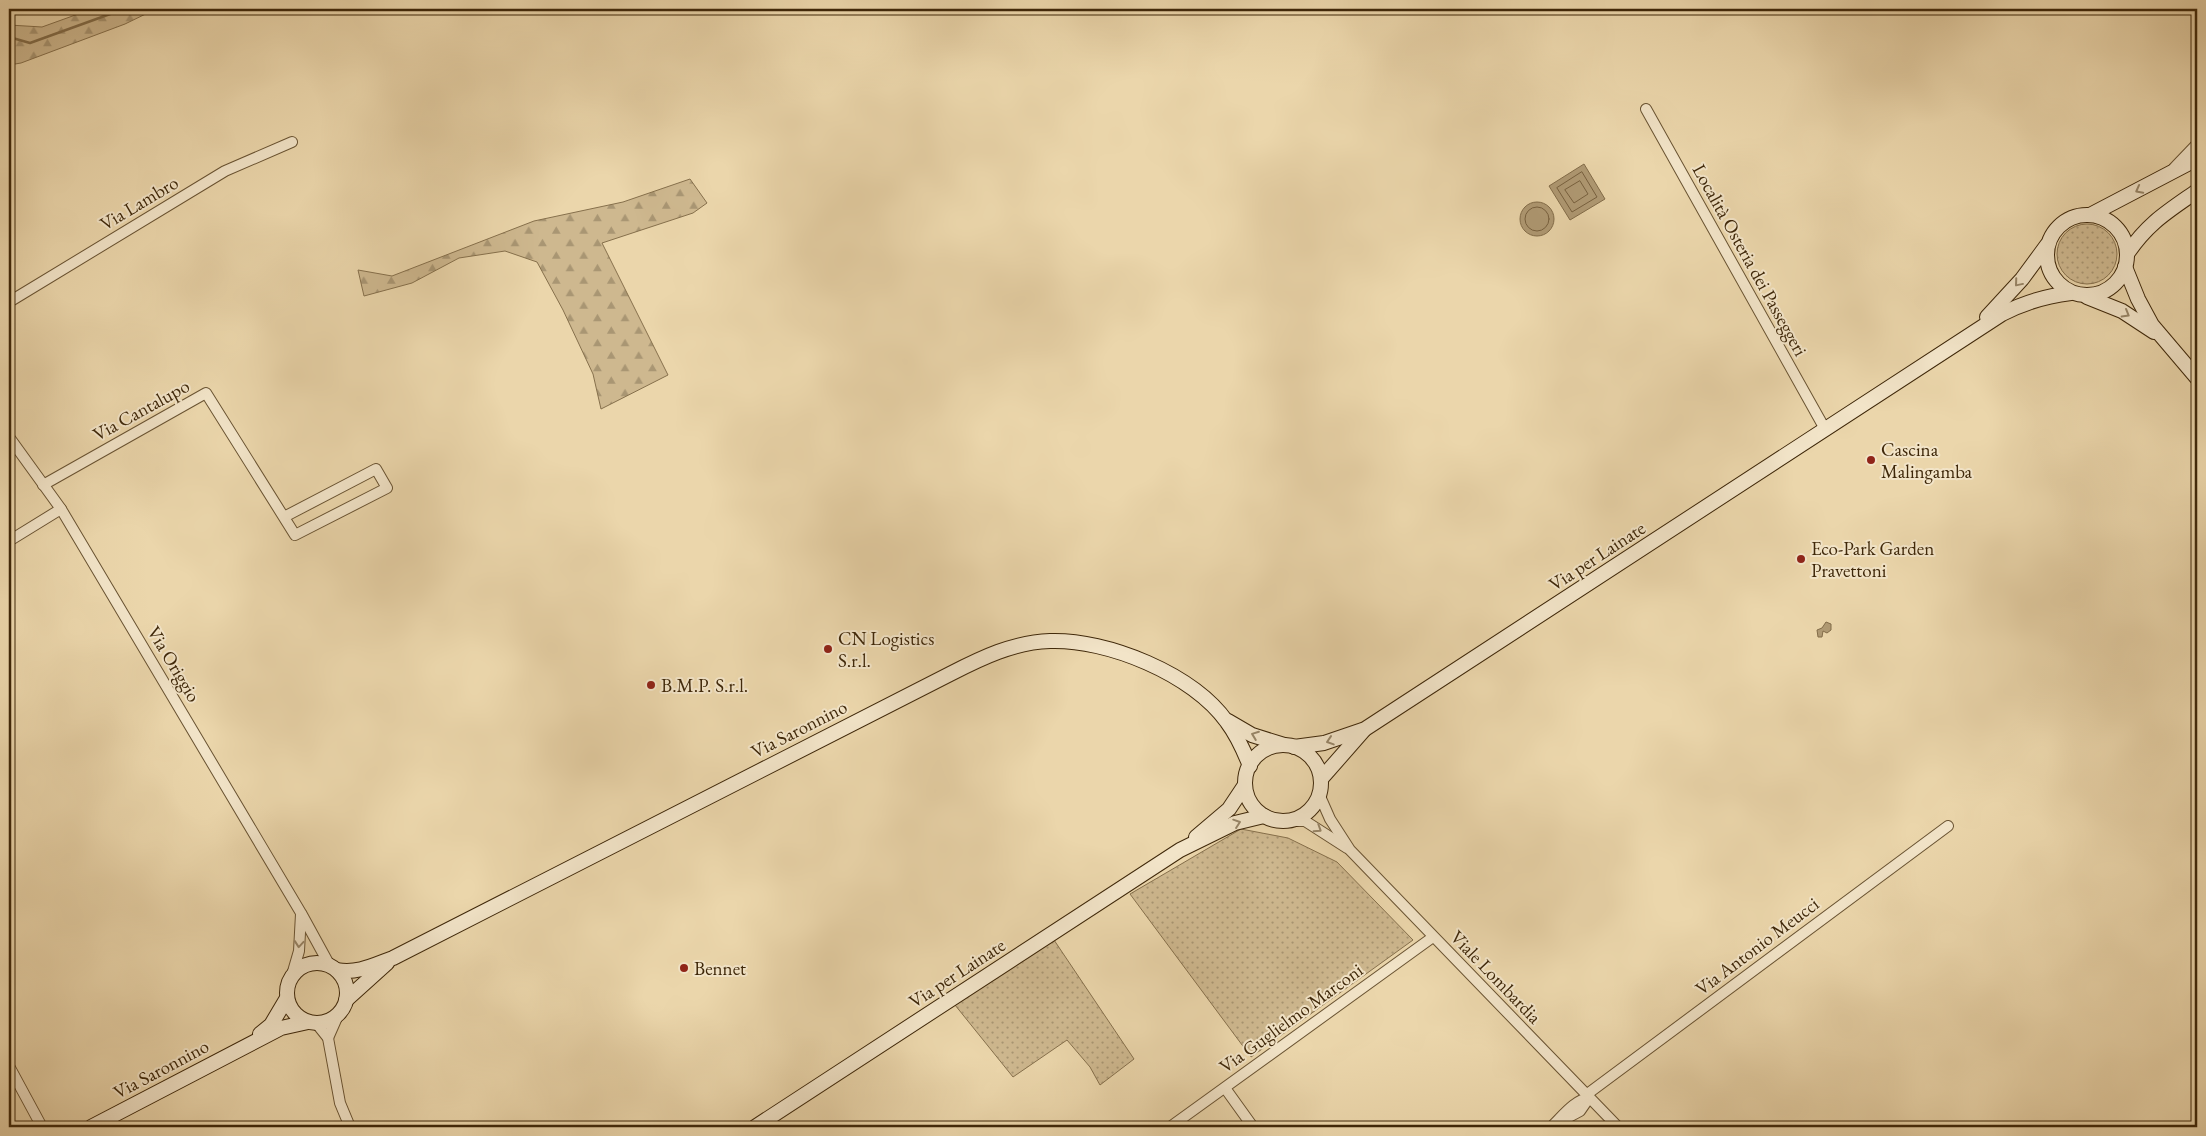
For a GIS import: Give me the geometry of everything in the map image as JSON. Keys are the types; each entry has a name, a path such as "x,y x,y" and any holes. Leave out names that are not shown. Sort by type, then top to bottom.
{"main road":[{"path":"2090,215 2197,159"},
{"path":"1970,334 2022,303 2048,296 2098,294 2110,288 2119,279 2141,233 2153,222 2197,191"},
{"path":"1970,334 2006,298 2063,222 2076,216 2090,215 2102,217 2112,223 2122,237 2126,261 2143,310 2163,340"},
{"path":"2048,244 2046,256 2048,268 2053,278 2061,287 2106,303 2152,330 2197,378"},
{"name":"Via per Lainate","path":"1289,746 1324,743 1364,729 1970,334"},
{"name":"Via Saronnino","path":"334,968 349,972 361,970 393,958 999,650 1049,640 1083,643 1117,651 1156,666 1186,684 1227,721 1242,747 1250,766"},
{"name":"Via Saronnino","path":"1227,721 1252,735 1289,746"},
{"name":"Via per Lainate","path":"1321,779 1364,729"},
{"path":"1289,746 1304,752 1312,759 1318,768 1321,779 1319,794 1314,805 1306,814 1284,821 1264,816 1254,808 1245,786 1250,766 1264,750 1289,746"},
{"name":"Via per Lainate","path":"755,1127 1180,850 1229,809 1245,786"},
{"name":"Via per Lainate","path":"1180,850 1235,823 1264,816"},
{"name":"Via Saronnino","path":"346,1000 393,958"},
{"path":"320,963 334,968 343,978 347,989 346,1000 339,1013 326,1022 312,1022 294,1012 287,998 287,986 292,975 306,964 320,963"},
{"name":"Via Saronnino","path":"248,1045 271,1025 287,998"},
{"name":"Via Saronnino","path":"91,1127 281,1028 312,1022"}],"street":[{"name":"Località Osteria dei Passeggeri","path":"1646,109 1825,429"},
{"name":"Via Lambro","path":"9,302 225,170 292,142"},
{"path":"2169,174 2197,144"},
{"name":"Via Cantalupo","path":"43,485 206,393 295,535 387,488 376,469 284,517"},
{"name":"Via Origgio","path":"9,437 61,509 334,968"},
{"path":"9,541 61,509"},
{"name":"Viale Lombardia","path":"1319,794 1330,819 1350,850 1433,938 1618,1127"},
{"name":"Viale Lombardia","path":"1284,821 1305,821 1350,850"},
{"name":"Via Antonio Meucci","path":"1551,1127 1580,1111 1588,1096 1948,826"},
{"path":"292,975 299,951 302,913"},
{"name":"Via Guglielmo Marconi","path":"1170,1127 1433,938"},
{"path":"339,1013 328,1038 340,1102 350,1127"},
{"path":"312,1022 328,1038"},
{"path":"9,1066 42,1127"},
{"path":"1225,1088 1253,1127"}],"green space":[{"path":"92,9 156,9 125,24 21,63 9,65 9,25 42,27"},
{"path":"690,179 707,203 693,213 602,243 668,375 601,409 593,374 563,310 537,262 505,251 459,258 412,283 364,296 358,270 392,276 534,221 623,202"},
{"path":"2081,224 2093,224 2104,229 2112,237 2117,248 2115,266 2104,279 2093,284 2081,284 2070,279 2062,271 2057,260 2057,248 2062,237 2070,229"},
{"path":"1241,829 1288,838 1337,862 1413,940 1251,1057 1130,894"},
{"path":"1054,940 1134,1059 1100,1085 1090,1067 1067,1040 1013,1077 955,1005"}],"water":[{"path":"1584,164 1605,199 1570,220 1549,186"},
{"path":"1537,202 1544,203 1549,207 1553,212 1553,226 1549,231 1544,235 1537,236 1530,235 1525,231 1521,226 1520,219 1521,212 1525,207 1530,203"},
{"path":"1826,622 1831,624 1831,630 1827,633 1823,631 1822,637 1818,637 1817,630 1822,628"}],"waterway":[{"path":"9,37 30,43 124,9"}],"place":[{"name":"Cascina Malingamba","path":"1871,460"},
{"name":"Eco-Park Garden Pravettoni","path":"1801,559"},
{"name":"CN Logistics S.r.l.","path":"828,649"},
{"name":"B.M.P. S.r.l.","path":"651,685"},
{"name":"Bennet","path":"684,968"}]}
